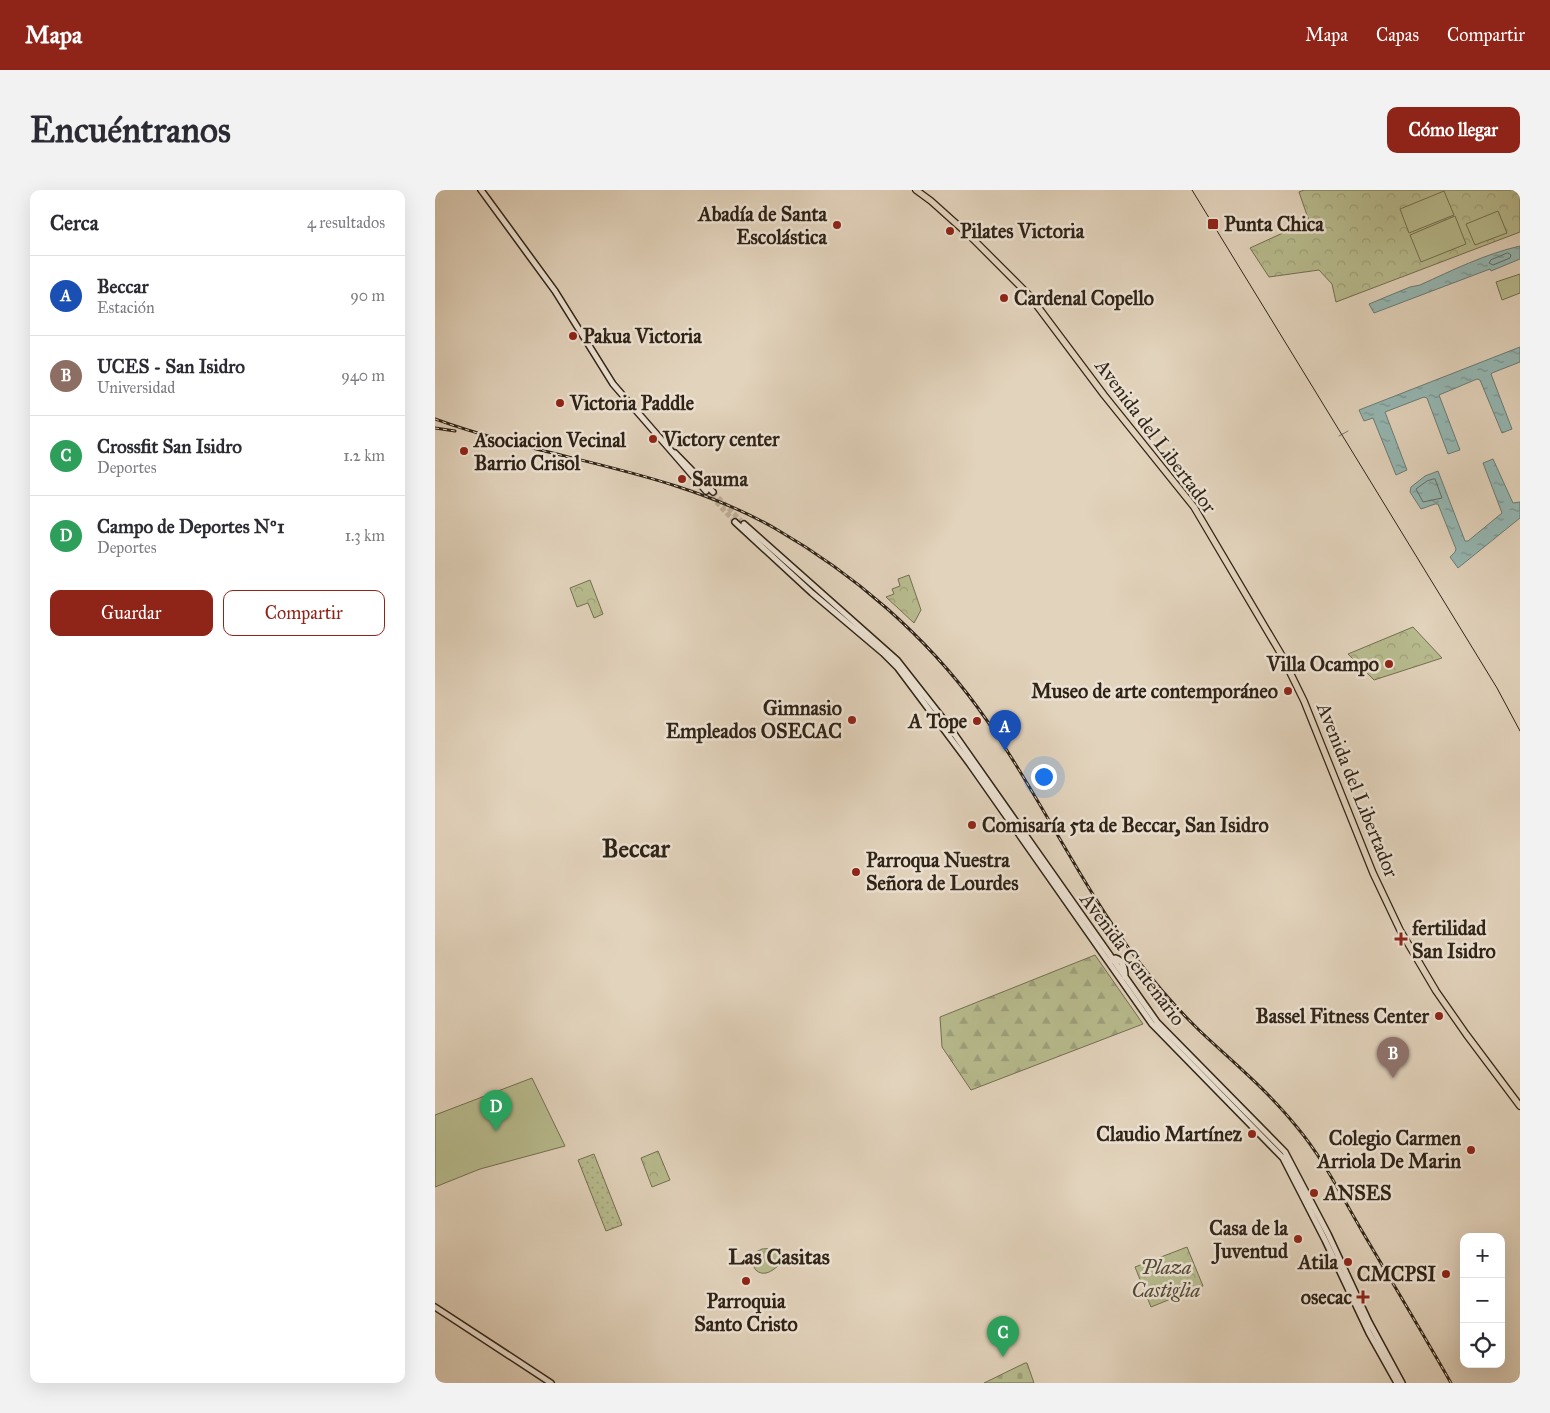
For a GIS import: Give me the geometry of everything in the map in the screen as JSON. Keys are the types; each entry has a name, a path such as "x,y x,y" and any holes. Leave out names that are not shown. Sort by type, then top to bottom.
{"main road":[{"path":"481,190 555,291 613,384 706,491"},
{"name":"Avenida del Libertador","path":"916,190 970,236 1029,295 1104,395 1194,507 1281,654 1305,701 1373,873 1400,930 1436,991 1520,1106"},
{"path":"672,451 713,492"},
{"path":"735,522 800,578"},
{"path":"744,524 800,578"},
{"name":"Avenida Centenario","path":"800,578 898,668 1111,961 1152,1024 1283,1158 1325,1239 1369,1333 1397,1383"},
{"name":"Avenida Centenario","path":"1111,961 1115,958 1119,959 1124,968 1125,977 1157,1022 1288,1156 1330,1238 1369,1322 1402,1383"},
{"path":"435,1308 551,1383"}],"green space":[{"path":"1304,190 1516,190 1520,191 1520,232 1336,302 1332,284 1319,270 1269,277 1250,248 1309,221 1299,192"},
{"path":"1444,191 1454,215 1409,233 1400,209"},
{"path":"1498,211 1507,233 1475,245 1466,224"},
{"path":"1455,216 1466,244 1421,262 1410,235"},
{"path":"1520,274 1520,293 1502,300 1496,282"},
{"path":"909,575 921,610 914,623 886,597 894,594 892,589 900,586 898,579"},
{"path":"590,580 603,614 594,618 588,603 577,607 570,588"},
{"name":"Villa Ocampo","path":"1413,627 1442,658 1374,680 1348,654"},
{"path":"1095,955 1143,1024 971,1090 942,1047 940,1017"},
{"path":"532,1078 565,1146 480,1169 435,1187 435,1115"},
{"path":"658,1151 670,1180 652,1187 641,1158"},
{"path":"594,1154 622,1225 606,1231 578,1160"},
{"name":"Plaza Castiglia","path":"1187,1247 1203,1286 1151,1307 1135,1267"},
{"path":"776,1248 784,1254 783,1261 766,1273 756,1270 753,1264 754,1253 762,1249"},
{"path":"1027,1363 1034,1383 984,1383"}],"water":[{"path":"1520,246 1520,259 1491,271 1490,269 1374,313 1369,304 1410,287 1420,285 1482,258"},
{"path":"1520,347 1520,362 1491,374 1512,429 1502,433 1480,380 1477,379 1439,395 1460,450 1448,454 1427,398 1424,397 1385,412 1407,470 1396,475 1373,418 1364,421 1359,410"},
{"path":"1493,459 1513,503 1520,502 1520,518 1458,568 1450,557 1456,549 1438,504 1421,509 1410,492 1411,487 1425,476 1438,471 1465,541 1468,541 1502,513 1483,463"}],"waterway":[{"path":"1339,436 1348,431"}],"tunnel":[{"path":"706,491 735,522"},
{"path":"713,492 744,524"}],"tram line":[{"path":"1192,190 1497,688 1520,731"}],"railway":[{"path":"435,419 521,445 652,479 695,492 736,509 776,529 833,566 860,586 911,631 957,681 978,708 1019,771 1096,900 1146,971 1185,1016 1262,1089 1306,1138 1331,1177 1451,1383"},
{"path":"435,428 455,431"}],"place":[{"name":"Punta Chica","path":"1213,224"},
{"name":"Abadía de Santa Escolástica","path":"837,225"},
{"name":"Pilates Victoria","path":"950,231"},
{"name":"Cardenal Copello","path":"1004,298"},
{"name":"Pakua Victoria","path":"573,336"},
{"name":"Victoria Paddle","path":"560,403"},
{"name":"Victory center","path":"653,439"},
{"name":"Asociacion Vecinal Barrio Crisol","path":"464,451"},
{"name":"Sauma","path":"682,479"},
{"name":"Villa Ocampo","path":"1389,664"},
{"name":"Museo de arte contemporáneo","path":"1288,691"},
{"name":"Gimnasio Empleados OSECAC","path":"852,720"},
{"name":"A Tope","path":"977,721"},
{"name":"Beccar","path":"1005,751"},
{"name":"Comisaría 5ta de Beccar, San Isidro","path":"972,825"},
{"name":"Parroqua Nuestra Señora de Lourdes","path":"856,872"},
{"name":"fertilidad San Isidro","path":"1401,939"},
{"name":"Bassel Fitness Center","path":"1439,1016"},
{"name":"UCES - San Isidro","path":"1393,1078"},
{"name":"Campo de Deportes Nº1","path":"496,1131"},
{"name":"Claudio Martínez","path":"1252,1134"},
{"name":"Colegio Carmen Arriola De Marin","path":"1471,1150"},
{"name":"ANSES","path":"1314,1193"},
{"name":"Casa de la Juventud","path":"1298,1239"},
{"name":"Atila","path":"1348,1262"},
{"name":"CMCPSI","path":"1446,1274"},
{"name":"Parroquia Santo Cristo","path":"746,1281"},
{"name":"osecac","path":"1363,1297"},
{"name":"Crossfit San Isidro","path":"1003,1357"}],"district":[{"name":"Beccar","path":"636,848"},
{"name":"Las Casitas","path":"779,1256"}]}
